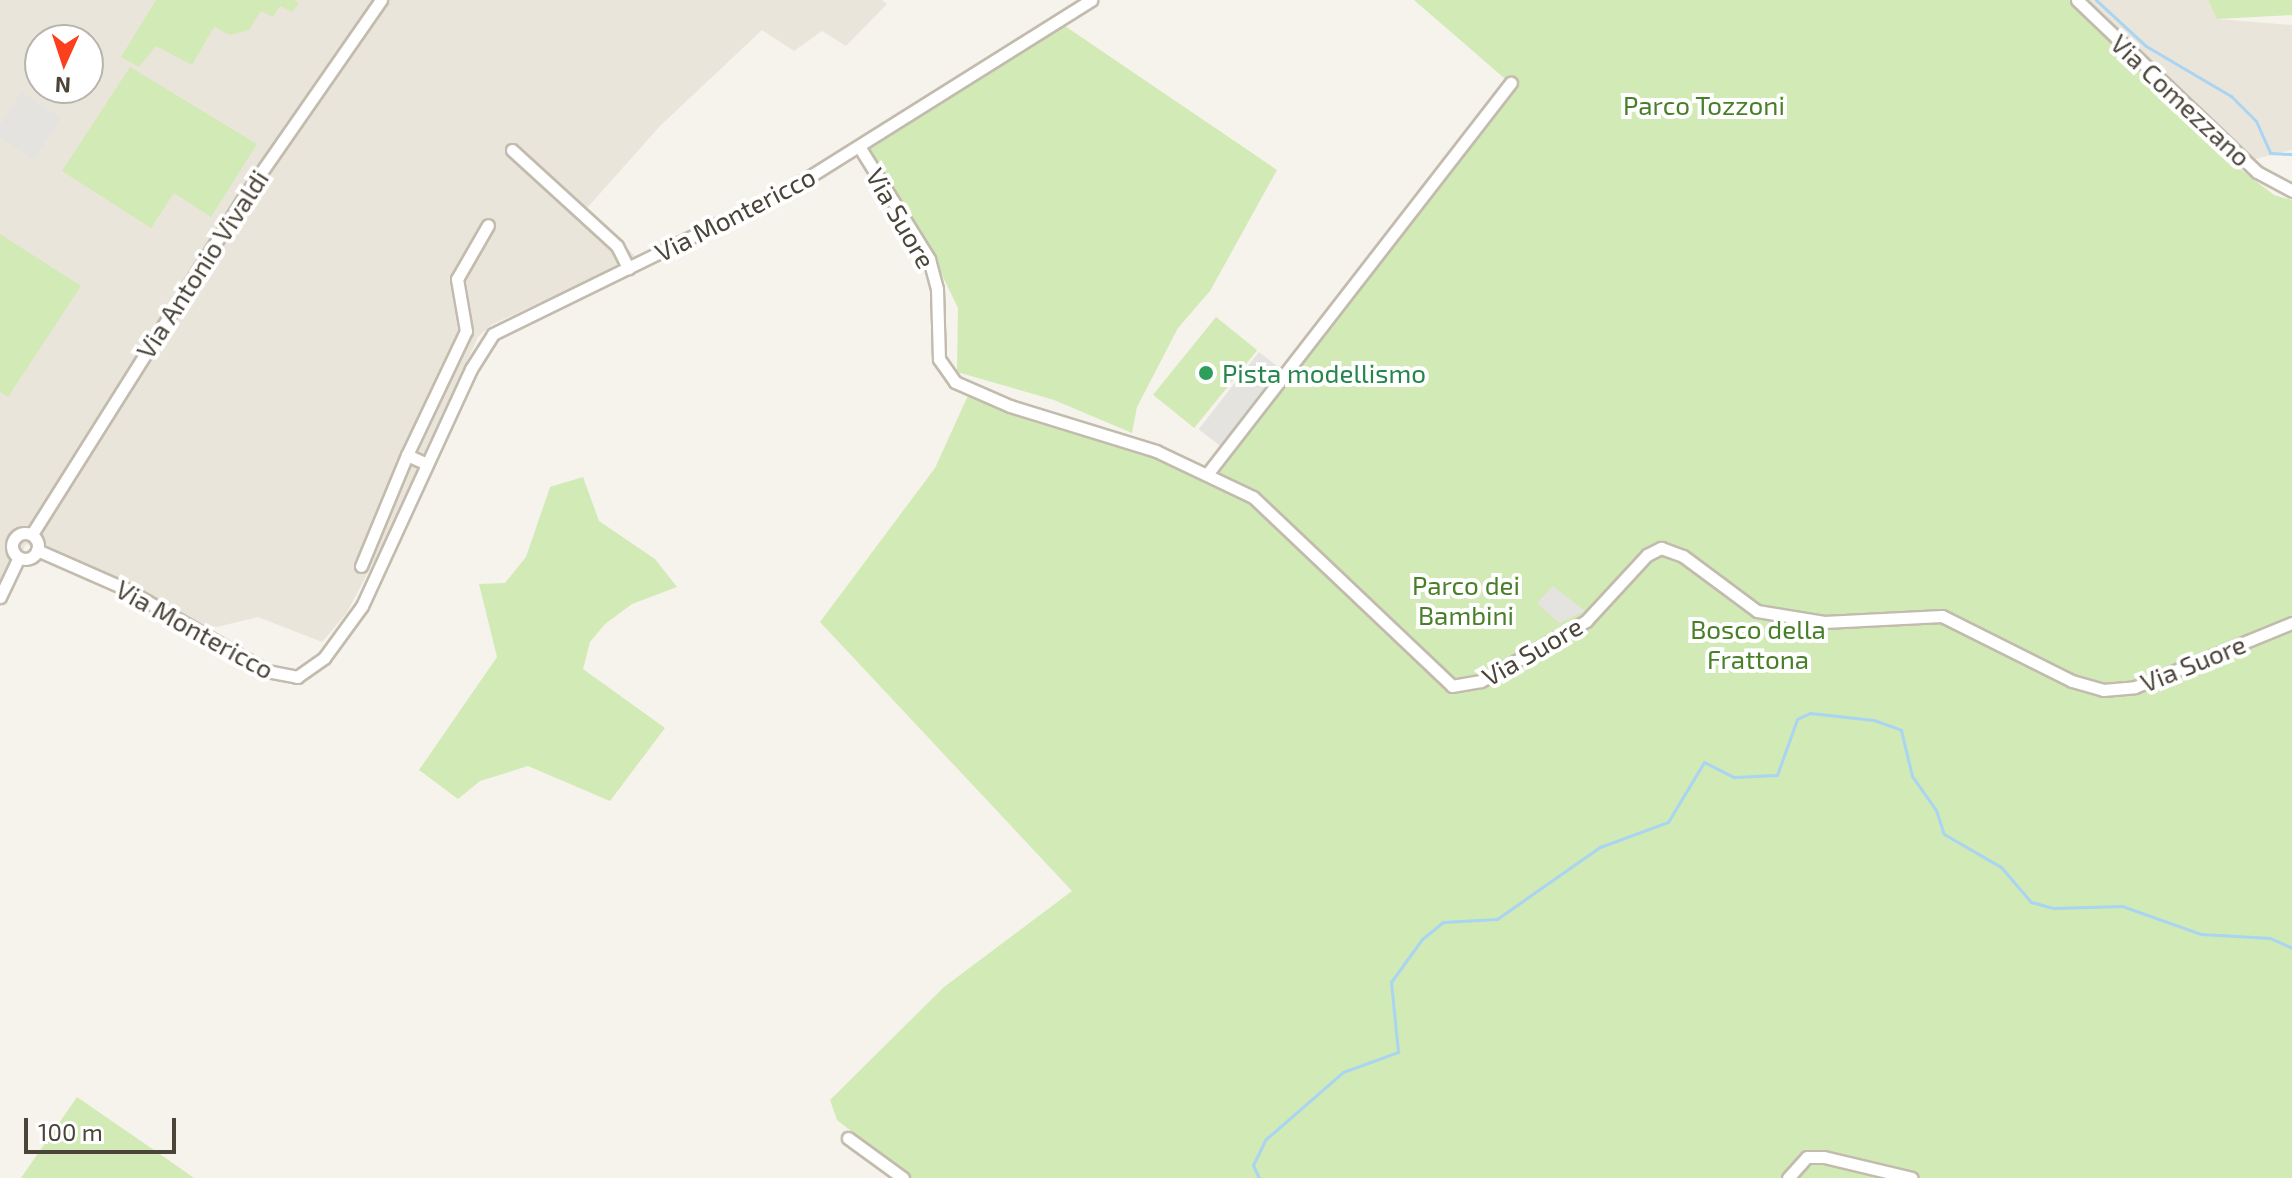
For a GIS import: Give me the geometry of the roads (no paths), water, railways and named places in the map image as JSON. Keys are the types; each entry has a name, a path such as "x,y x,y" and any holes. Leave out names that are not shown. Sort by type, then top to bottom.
{"street":[{"name":"Via Antonio Vivaldi","path":"32,534 244,197 381,0"},
{"name":"Via Montericco","path":"37,550 126,589 267,671 297,677 324,658 362,606 427,464 493,334 860,148 1091,0"},
{"name":"Via Comezzano","path":"2077,0 2257,172 2292,191"},
{"path":"1208,473 1511,83"},
{"name":"Via Suore","path":"860,148 929,259 937,289 939,359 955,382 1208,473 1274,513 1432,673 1456,687 1481,681 1586,621 1647,555 1661,548 1683,556 1757,611 1824,622 1942,616 2096,689 2135,687 2292,623"},
{"path":"512,150 617,246 628,268"},
{"path":"361,566 407,455 466,331 457,279 488,225"},
{"path":"407,455 427,464"},
{"path":"0,532 14,539 32,534 37,550 19,557"},
{"path":"0,597 19,557 14,539"},
{"path":"848,1138 903,1178"},
{"path":"1788,1178 1807,1157 1912,1178"}],"waterway":[{"path":"2096,0 2146,46 2231,96 2256,121 2270,153 2292,154"},
{"path":"1259,1178 1253,1165 1265,1140 1343,1072 1398,1052 1391,982 1422,939 1443,922 1497,919 1600,847 1668,822 1704,762 1734,777 1777,775 1797,719 1810,713 1874,720 1901,730 1912,776 1936,810 1944,834 2001,867 2031,902 2053,908 2122,906 2201,934 2270,938 2292,948"}],"place":[{"name":"Pista modellismo","path":"1206,373"}],"park label":[{"name":"Parco Tozzoni","path":"1704,105"},
{"name":"Parco dei Bambini","path":"1466,600"},
{"name":"Bosco della Frattona","path":"1758,644"}]}
